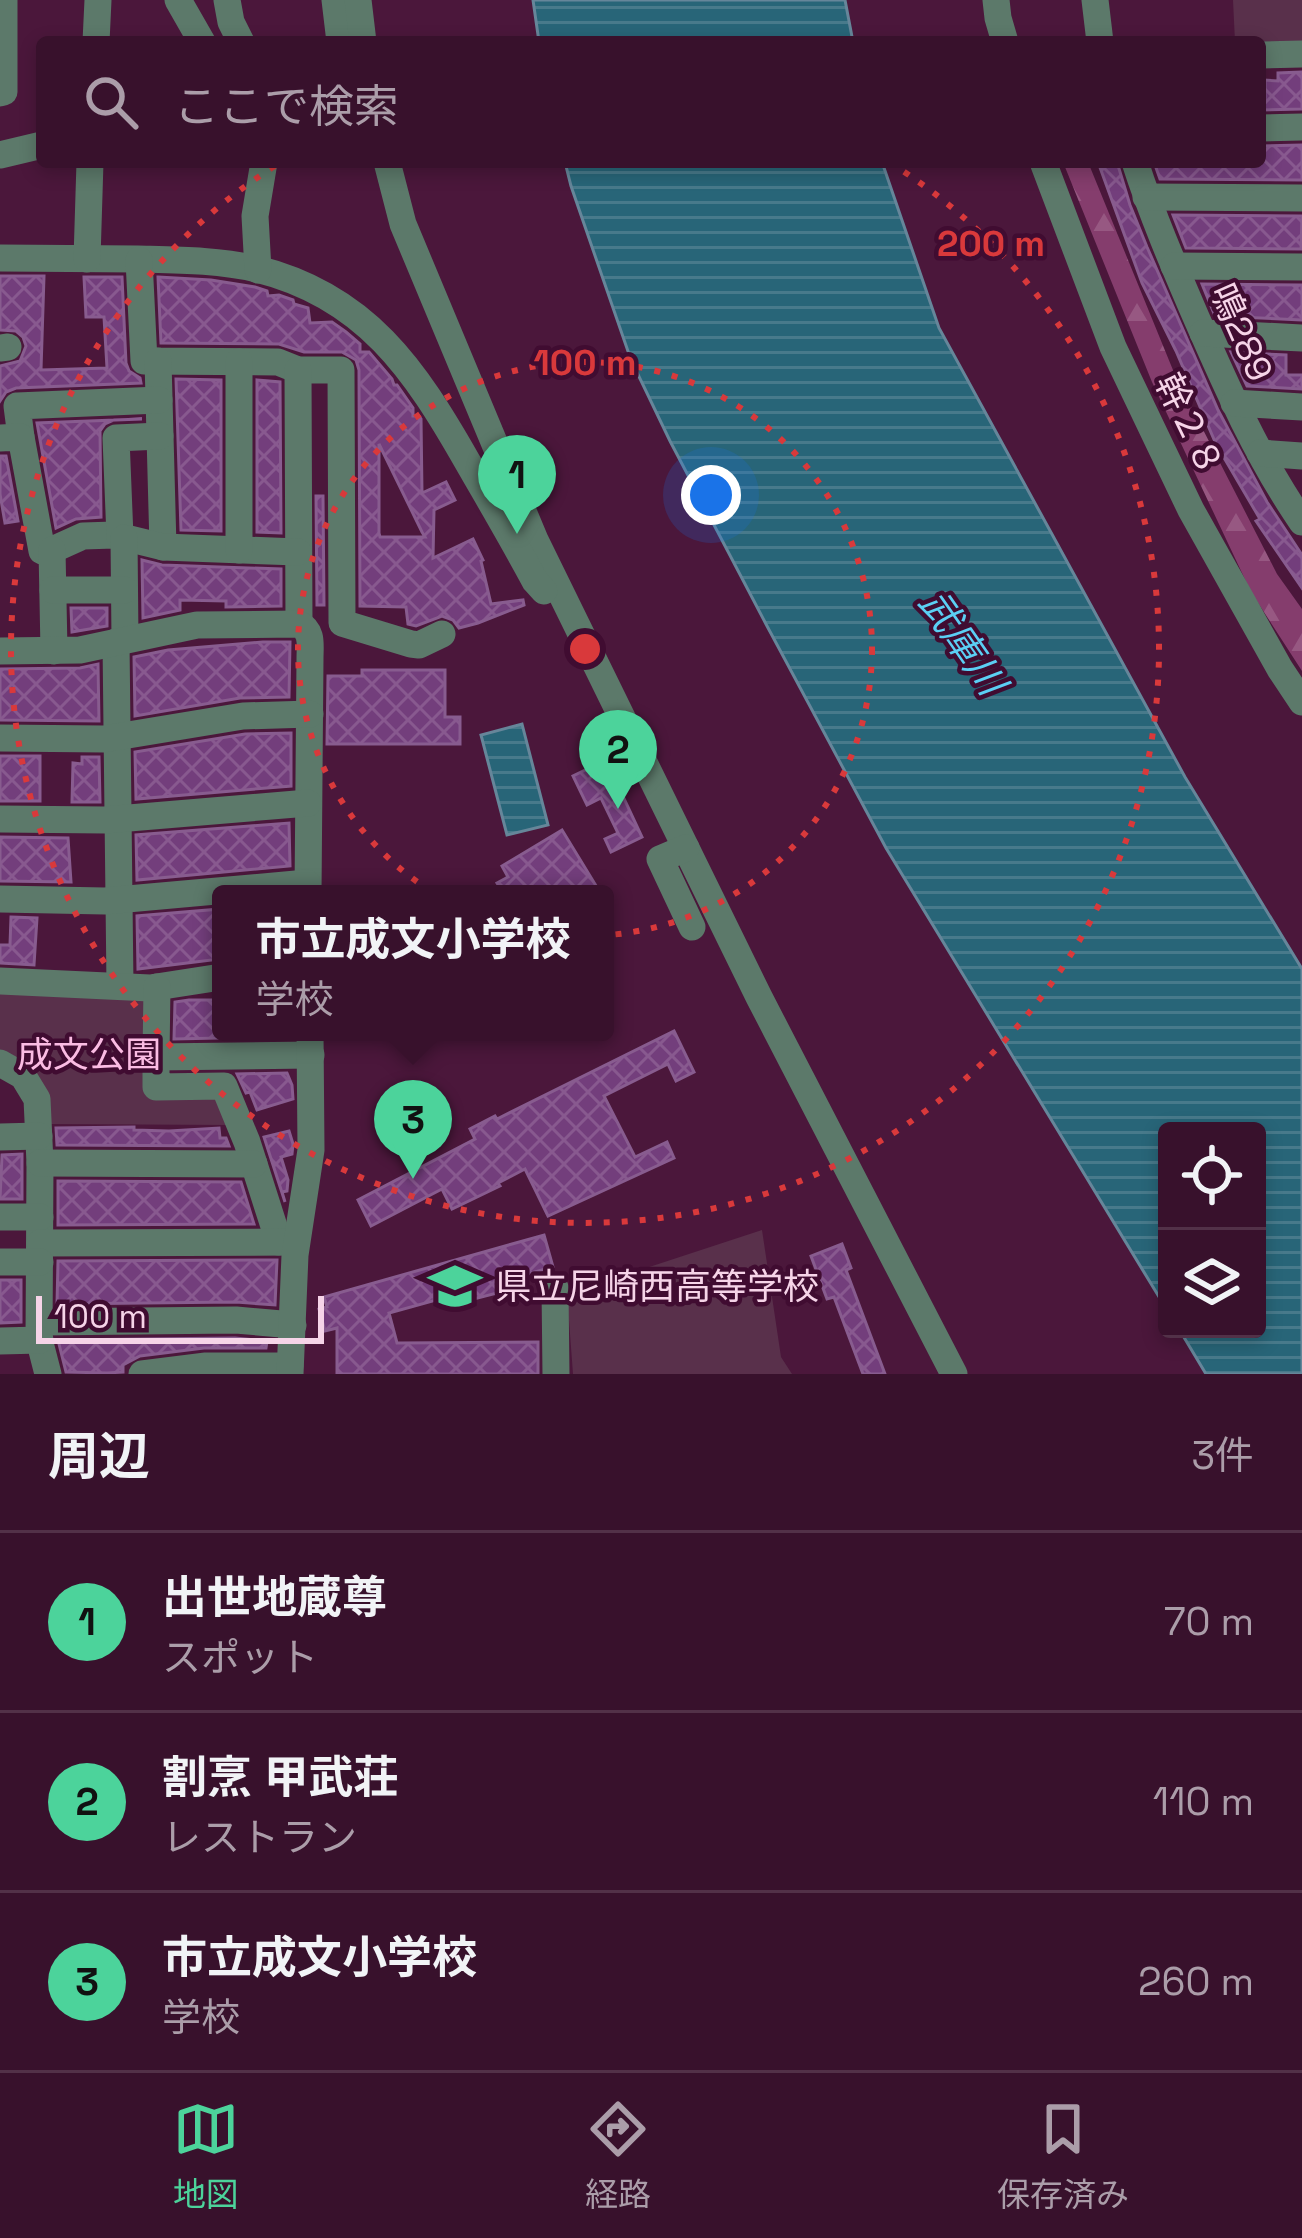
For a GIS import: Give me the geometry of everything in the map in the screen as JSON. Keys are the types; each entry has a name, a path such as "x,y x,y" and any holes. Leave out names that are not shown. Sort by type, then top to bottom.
{"street":[{"path":"0,93 4,92 4,0"},
{"path":"96,36 98,0"},
{"path":"178,0 199,36"},
{"path":"227,0 238,36"},
{"path":"335,0 339,36"},
{"path":"358,0 362,36"},
{"path":"996,0 1004,36"},
{"path":"1095,0 1099,36"},
{"path":"1266,55 1302,53"},
{"path":"1266,128 1302,127"},
{"path":"0,155 36,146"},
{"path":"87,259 90,168"},
{"path":"258,269 255,216 263,168"},
{"path":"389,168 403,224 535,540 759,997 954,1374"},
{"name":"幹２８","path":"1045,168 1112,346 1191,510 1302,702"},
{"name":"鳴289","path":"1137,168 1234,403 1272,477 1302,522"},
{"path":"1146,197 1302,198"},
{"path":"0,258 185,260 258,269 321,294 375,331 398,354 431,398 535,581 565,615 571,614"},
{"path":"139,260 144,361 278,362 298,370 341,370 370,351"},
{"path":"1174,266 1302,267"},
{"path":"1203,333 1302,338"},
{"path":"158,362 164,547"},
{"path":"239,362 239,550"},
{"path":"298,370 299,624"},
{"path":"341,370 342,623 418,645 442,634"},
{"path":"159,400 17,406 11,438 42,551 83,536 122,537 164,547 298,546 342,524"},
{"path":"298,402 341,403"},
{"path":"1234,403 1302,407"},
{"path":"120,986 117,737 124,590 116,438 160,436"},
{"path":"1260,453 1302,456"},
{"path":"298,493 342,493"},
{"path":"298,546 342,564"},
{"path":"52,550 54,651"},
{"path":"53,590 124,590"},
{"path":"0,651 80,650 197,626 305,627 310,639 308,885"},
{"path":"0,738 117,737 243,716 310,714"},
{"path":"0,819 118,820 308,803"},
{"path":"686,848 660,859 692,927"},
{"path":"0,899 119,900 212,894"},
{"path":"0,981 157,987 212,978"},
{"path":"157,987 156,1087 224,1086 288,1242"},
{"path":"142,1374 206,1366 290,1370 288,1242 310,1150 310,1043 156,1058"},
{"path":"0,1063 23,1076 39,1112 40,1331 48,1374"},
{"path":"0,1137 39,1150 254,1164"},
{"path":"0,1217 40,1241"},
{"path":"0,1262 40,1241 288,1242"},
{"path":"555,1288 556,1374"},
{"path":"0,1341 40,1331 236,1320 292,1325"}],"green space":[{"path":"1233,0 1302,0 1302,41 1235,36"},
{"path":"1065,168 1090,168 1175,375 1277,574 1302,609 1302,671 1251,592 1152,382"},
{"name":"成文公園","path":"0,988 150,994 151,1093 221,1092 233,1125 46,1124 0,1056"},
{"path":"762,1230 781,1357 792,1374 573,1374 567,1294"}],"water":[{"path":"533,0 845,0 852,36 538,36"},
{"name":"武庫川","path":"566,168 884,168 939,328 1185,777 1302,969 1302,1374 1206,1374 1184,1338 1266,1338 1266,1122 1158,1122 1158,1295 886,848 631,360"},
{"path":"522,724 548,825 507,835 481,735"}],"building":[{"path":"1302,72 1302,109 1266,110 1266,80 1278,81 1278,73"},
{"path":"1302,145 1302,180 1160,179 1156,168 1266,168 1266,146"},
{"path":"1100,168 1119,168 1147,247 1218,410 1267,502 1302,555 1302,588 1256,521 1260,519 1216,444 1142,283"},
{"path":"1173,215 1302,216 1301,249 1186,248"},
{"path":"0,276 44,276 41,370 107,368 104,317 86,317 84,277 122,277 126,363 141,383 16,388 0,401 0,366 20,361 26,346 16,331 0,330"},
{"path":"158,277 255,287 308,308 310,323 332,322 346,332 360,344 360,352 369,352 413,408 413,416 421,419 422,493 446,482 455,500 434,510 433,558 473,539 483,560 491,604 523,600 524,605 459,628 442,616 416,626 408,624 406,607 360,606 356,360 342,352 304,352 279,344 161,343","holes":["379,444 425,537 380,537"]},
{"path":"1202,284 1302,285 1302,320 1215,316"},
{"path":"1231,352 1286,355 1286,375 1302,375 1302,389 1247,386"},
{"path":"176,379 221,380 221,531 181,530"},
{"path":"257,380 280,382 281,533 257,532"},
{"path":"114,420 100,431 101,517 76,519 56,528 37,423"},
{"path":"0,456 6,456 18,521 5,523"},
{"path":"316,496 323,496 324,605 317,605"},
{"path":"142,560 162,565 281,569 281,606 226,607 226,601 180,600 180,610 143,618"},
{"path":"71,608 107,608 107,626 72,632"},
{"path":"290,642 289,697 240,698 135,716 134,657"},
{"path":"98,664 99,721 0,720 0,669"},
{"path":"362,670 445,670 445,717 460,717 460,744 327,744 328,676 362,676"},
{"path":"291,733 291,786 136,799 135,752 245,734"},
{"path":"0,756 40,756 40,801 0,801"},
{"path":"82,757 99,757 100,802 72,802 73,763 82,764"},
{"path":"606,760 642,837 611,852 605,839 618,833 601,798 587,805 573,776"},
{"path":"289,823 290,866 137,880 136,835"},
{"path":"562,830 596,885 498,885 508,877 502,866"},
{"path":"0,837 68,838 71,882 0,881"},
{"path":"212,910 212,960 138,969 137,916"},
{"path":"11,917 37,918 34,965 0,963 0,945 10,945"},
{"path":"212,1000 212,1038 174,1039 175,1002"},
{"path":"674,1031 694,1072 676,1081 668,1064 604,1096 635,1157 667,1142 674,1158 548,1216 525,1169 452,1209 442,1189 371,1226 358,1200 475,1139 470,1129"},
{"path":"287,1073 293,1099 257,1110 237,1074"},
{"path":"56,1128 219,1128 220,1138 226,1138 229,1146 57,1145"},
{"path":"289,1131 292,1154 281,1157 288,1180 287,1191 282,1192 285,1202 264,1137"},
{"path":"22,1154 22,1199 0,1199 2,1155"},
{"path":"58,1181 241,1182 254,1224 58,1225"},
{"path":"544,1235 553,1267 498,1282 501,1292 474,1299 472,1290 389,1313 397,1343 538,1342 538,1374 337,1374 337,1328 325,1331 319,1309 327,1307 324,1297"},
{"path":"842,1244 851,1268 846,1270 885,1374 863,1374 834,1297 827,1299 811,1256"},
{"path":"277,1260 275,1305 57,1304 58,1261"},
{"path":"0,1280 21,1280 21,1322 0,1323"},
{"path":"58,1340 267,1341 266,1348 204,1348 140,1356 123,1365 123,1372 107,1373 66,1372"}],"place":[{"name":"出世地蔵尊","path":"517,534"},
{"name":"割烹 甲武荘","path":"618,809"},
{"name":"市立成文小学校","path":"413,1179"},
{"name":"県立尼崎西高等学校","path":"455,1286"}]}
